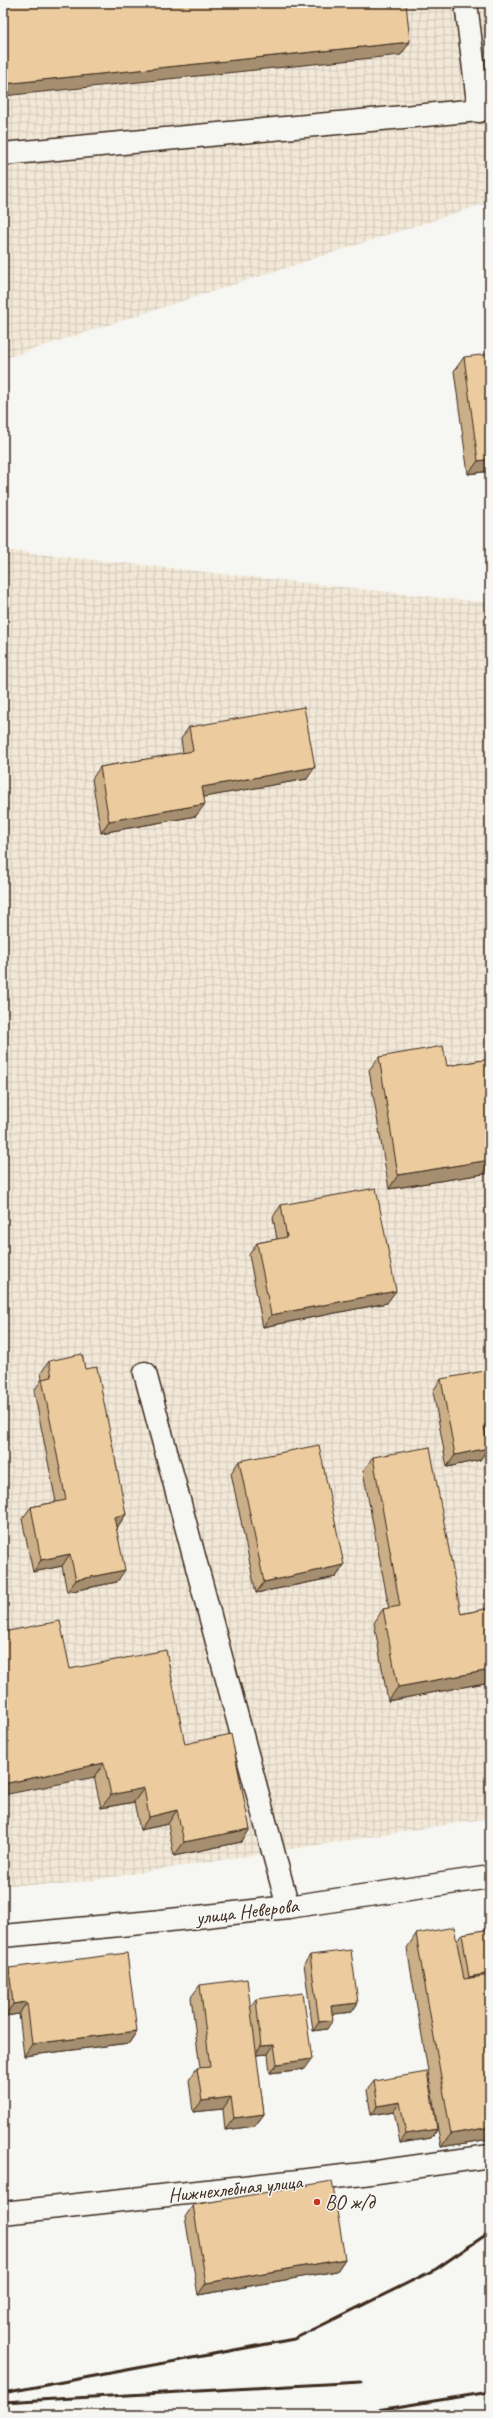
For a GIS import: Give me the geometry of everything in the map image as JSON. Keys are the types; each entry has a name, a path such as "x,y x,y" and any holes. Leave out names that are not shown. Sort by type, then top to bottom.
{"street":[{"path":"3,154 484,110 466,3"},
{"path":"144,1373 288,1907"},
{"name":"улица Неверова","path":"3,1936 288,1907 490,1877"},
{"name":"Нижнехлебная улица","path":"3,2213 363,2174 490,2156"}],"shaded area":[{"path":"3,3 490,3 490,202 3,359"},
{"path":"3,550 490,603 490,1818 62,1885 3,1885"}],"building":[{"path":"3,3 406,3 410,42 3,84"},
{"path":"490,354 490,459 478,461 464,357"},
{"path":"304,707 315,767 202,787 205,804 109,821 100,767 193,751 189,727"},
{"path":"443,1046 447,1066 490,1059 490,1160 398,1175 379,1057"},
{"path":"376,1188 396,1291 271,1315 257,1243 287,1237 281,1205"},
{"path":"82,1354 85,1369 97,1367 126,1514 114,1517 125,1570 76,1580 70,1554 41,1560 31,1507 66,1500 42,1379 52,1377 49,1361"},
{"path":"490,1370 490,1424 484,1425 488,1448 455,1455 441,1379"},
{"path":"319,1445 344,1565 264,1582 239,1461"},
{"path":"430,1447 461,1614 490,1608 490,1670 398,1687 383,1609 400,1606 373,1457"},
{"path":"60,1621 70,1669 166,1650 185,1744 231,1734 250,1829 184,1842 177,1810 149,1817 144,1788 111,1795 104,1763 3,1784 3,1632"},
{"path":"454,1927 464,1979 490,1975 490,2127 451,2134 416,1934"},
{"path":"490,1929 490,1973 469,1977 462,1934"},
{"path":"351,1950 358,2003 331,2006 333,2020 319,2022 310,1955"},
{"path":"127,1953 137,2031 32,2044 27,2002 13,2004 9,1968"},
{"path":"247,1979 264,2114 234,2118 231,2097 202,2101 197,2068 210,2067 200,1985"},
{"path":"303,1993 312,2059 277,2064 274,2045 261,2046 256,1999"},
{"path":"427,2072 437,2129 406,2134 400,2102 378,2106 374,2081"},
{"path":"332,2181 345,2259 206,2283 193,2205"}],"railway":[{"path":"3,2393 294,2339 436,2269 490,2232"},
{"path":"3,2402 361,2382"},
{"path":"346,2415 490,2392"}],"place":[{"name":"ВО ж/д","path":"317,2202"}]}
